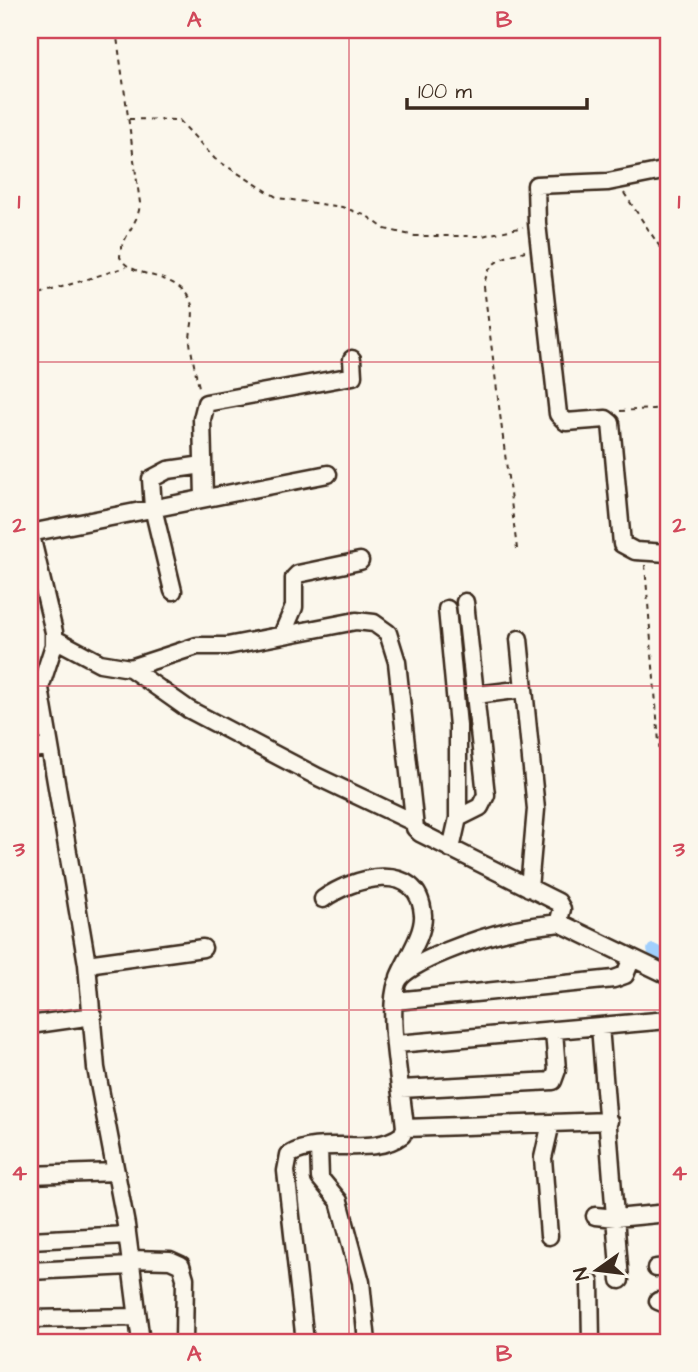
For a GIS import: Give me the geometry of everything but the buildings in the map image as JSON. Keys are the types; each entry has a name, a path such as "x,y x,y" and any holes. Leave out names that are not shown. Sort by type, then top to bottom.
{"street":[{"path":"668,170 616,180 536,185 537,223 558,414 566,422 598,419 611,423 622,544 628,549 668,554"},
{"path":"204,498 202,409 206,403 352,376 352,359"},
{"path":"173,592 153,508 151,479 169,470 203,465"},
{"path":"141,1342 127,1235 96,1068 87,964 50,747 35,679 55,639 30,532 328,474"},
{"path":"282,635 294,607 294,578 298,574 360,561"},
{"path":"458,818 480,807 486,794 466,601"},
{"path":"447,609 458,726 458,818 451,849"},
{"path":"55,639 100,663 130,667 197,646 227,646 356,621 374,623 388,633 397,662 413,822 420,833 558,902 561,916"},
{"path":"519,639 536,809 529,888"},
{"path":"130,667 188,709 318,777 413,822"},
{"path":"476,695 524,689"},
{"path":"30,749 50,747"},
{"path":"304,1342 286,1161 296,1151 388,1142 402,1135 405,1128 395,1001 398,979 423,917 417,897 397,879 370,878 339,887 323,899"},
{"path":"398,979 410,968 429,958 561,916 632,958 668,975"},
{"path":"87,964 203,948"},
{"path":"395,1001 614,979 625,975 632,958"},
{"path":"30,1026 93,1016"},
{"path":"397,1044 668,1020"},
{"path":"600,1026 620,1280"},
{"path":"401,1089 553,1080 557,1070 554,1031"},
{"path":"405,1128 609,1121"},
{"path":"549,1236 543,1158 551,1123"},
{"path":"318,1148 320,1178 339,1201 361,1282 367,1342"},
{"path":"30,1175 116,1172"},
{"path":"595,1216 616,1218 668,1213"},
{"path":"30,1240 127,1235"},
{"path":"30,1270 170,1260 181,1265 185,1278 184,1342"},
{"path":"590,1282 591,1342"},
{"path":"30,1319 137,1317"}],"path":[{"path":"116,30 140,203 138,219 120,250 120,257 127,267"},
{"path":"129,120 179,120 215,159 268,193 289,201 342,207 366,216 385,229 402,234 482,236 537,223"},
{"path":"616,180 668,259"},
{"path":"517,548 484,287 487,269 492,265 540,246"},
{"path":"30,297 127,267 172,282 189,297 193,310 191,347 198,387 206,403"},
{"path":"612,412 668,408"},
{"path":"646,552 645,593 652,636 668,856"}],"waterway":[{"path":"653,950 668,958"}]}
